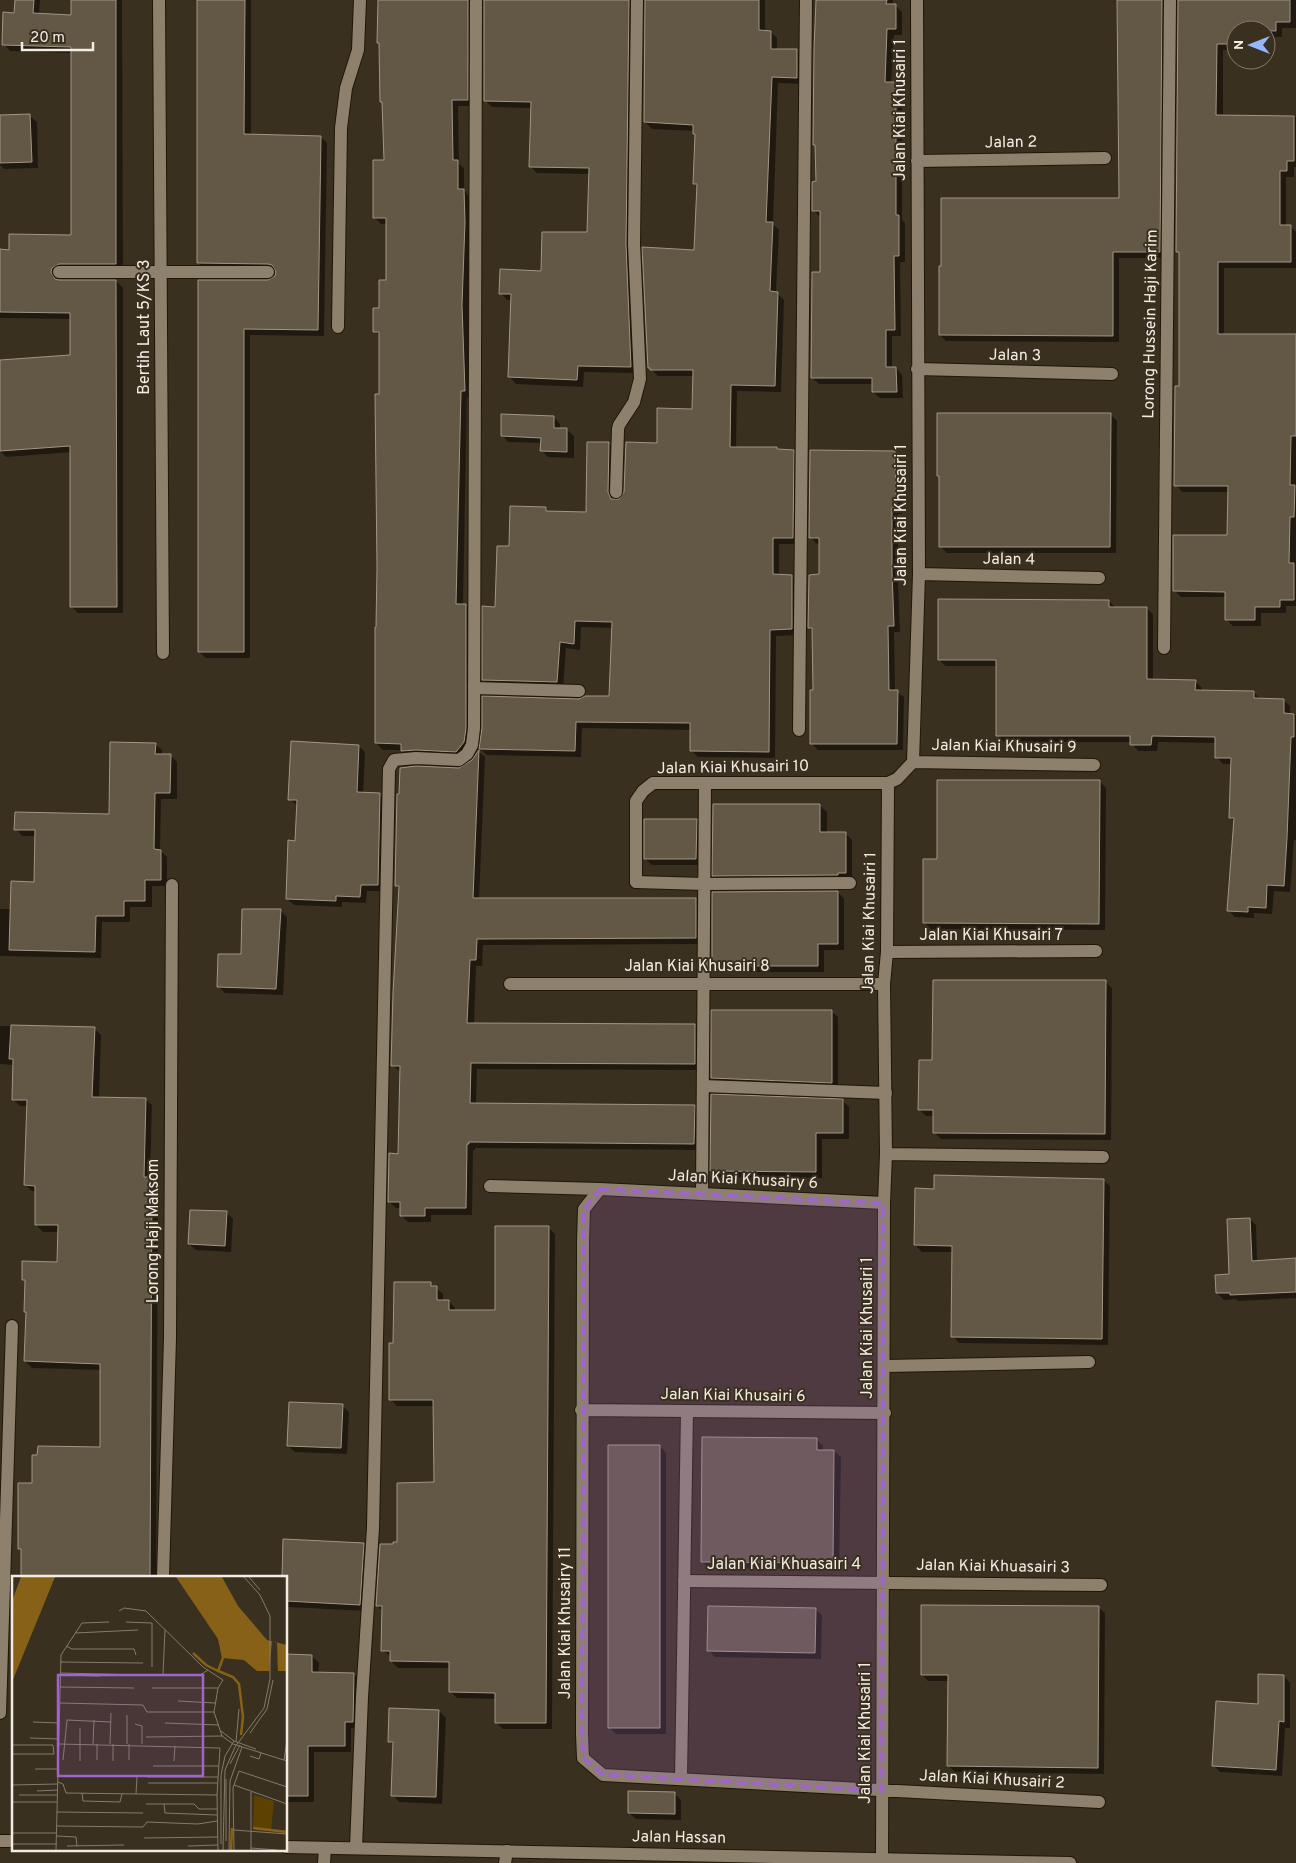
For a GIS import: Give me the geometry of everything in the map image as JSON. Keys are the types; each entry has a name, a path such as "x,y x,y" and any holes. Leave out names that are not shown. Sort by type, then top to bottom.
{"street":[{"name":"Bertih Laut 5/KS 3","path":"159,0 163,653"},
{"path":"338,327 342,111 346,88 358,50 360,0"},
{"path":"356,1848 357,1794 373,1528 389,769 394,760 416,758 460,760 467,754 472,745 474,688 476,0"},
{"path":"616,492 619,424 634,402 640,379 634,244 637,0"},
{"path":"799,730 806,0"},
{"name":"Jalan Kiai Khusairi 1","path":"913,762 919,574 917,0"},
{"name":"Lorong Hussein Haji Karim","path":"1164,648 1170,0"},
{"name":"Jalan 2","path":"918,161 1105,158"},
{"path":"59,272 268,272"},
{"name":"Jalan 3","path":"918,370 1112,374"},
{"name":"Jalan 4","path":"919,574 1099,578"},
{"path":"474,688 579,691"},
{"path":"888,784 898,779 913,762"},
{"name":"Jalan Kiai Khusairi 9","path":"913,762 1094,765"},
{"name":"Jalan Kiai Khusairi 10","path":"704,884 636,882 636,801 643,791 654,783 888,784"},
{"path":"702,1194 705,783"},
{"name":"Jalan Kiai Khusairi 1","path":"882,1858 885,1413 884,1203 886,1154 884,984 887,952 888,784"},
{"path":"704,884 850,883"},
{"name":"Lorong Haji Maksom","path":"164,1576 170,1328 172,885"},
{"name":"Jalan Kiai Khusairi 7","path":"887,952 1096,951"},
{"name":"Jalan Kiai Khusairi 8","path":"510,984 884,984"},
{"path":"703,1086 886,1092"},
{"path":"886,1154 1103,1157"},
{"path":"490,1186 600,1189"},
{"name":"Jalan Kiai Khusairy 6","path":"600,1189 884,1203"},
{"name":"Jalan Kiai Khusairy 11","path":"600,1189 584,1209 582,1410 582,1734 584,1758 603,1775 882,1791"},
{"path":"0,1714 12,1326"},
{"path":"885,1366 1089,1362"},
{"name":"Jalan Kiai Khusairi 6","path":"582,1410 885,1413"},
{"path":"681,1779 687,1411"},
{"name":"Jalan Kiai Khuasairi 4","path":"684,1581 883,1582"},
{"name":"Jalan Kiai Khuasairi 3","path":"883,1582 1101,1585"},
{"name":"Jalan Kiai Khusairi 2","path":"882,1791 1099,1802"},
{"name":"Jalan Hassan","path":"288,1847 356,1848 506,1857 823,1860 882,1858 1070,1863"},
{"path":"324,1863 325,1848"}],"highlighted area":[{"path":"600,1189 884,1203 882,1791 603,1775 583,1758 582,1734 584,1209"}],"building":[{"path":"15,0 34,0 33,13 71,15 71,0 116,0 116,264 59,264 52,268 51,272 55,279 59,280 116,280 117,607 70,607 70,446 0,451 0,360 70,355 70,313 0,312 0,249 9,250 9,234 71,235 71,47 2,45 3,12 14,13"},
{"path":"197,0 245,0 244,134 321,136 318,330 244,329 244,652 198,652 198,280 268,280 275,276 276,272 272,265 268,264 197,263"},
{"path":"378,0 468,0 468,100 452,100 453,160 458,160 458,189 464,189 465,222 462,305 465,391 461,391 456,604 466,604 466,728 464,742 456,752 401,751 401,744 375,743 377,568 375,394 379,394 379,332 373,332 373,308 379,308 379,280 386,280 386,218 373,218 373,160 384,160 382,102 380,102 379,43 377,43"},
{"path":"484,0 629,0 626,244 631,367 578,366 577,380 508,377 511,294 499,294 500,269 541,271 542,232 587,232 589,168 529,167 531,102 484,101"},
{"path":"645,0 759,0 759,30 771,31 771,49 797,49 797,78 772,77 766,222 773,222 770,291 778,292 775,386 731,385 730,447 777,447 777,449 794,450 793,538 773,538 773,574 792,575 792,629 770,630 769,752 690,751 690,723 576,722 575,751 479,749 482,728 482,696 579,699 585,696 609,696 612,622 575,621 574,644 560,642 557,682 482,680 482,606 495,607 497,546 509,546 510,506 546,507 546,511 586,512 587,442 609,442 608,492 611,499 619,499 624,492 626,442 657,443 657,408 692,409 693,370 650,370 648,368 642,247 694,250 697,184 693,184 695,134 693,134 693,125 644,122"},
{"path":"816,0 887,0 886,4 896,4 896,29 887,29 885,82 896,82 896,215 899,215 899,256 894,256 895,330 886,330 886,367 896,367 897,392 872,392 872,378 811,378 812,272 820,272 820,211 812,211 812,182 816,181 815,145 813,145"},
{"path":"1117,0 1162,0 1160,252 1113,252 1113,336 939,335 941,198 1119,198"},
{"path":"1178,0 1290,0 1290,22 1276,22 1276,20 1226,20 1226,44 1217,44 1216,115 1294,116 1294,161 1287,161 1287,171 1280,171 1280,225 1291,225 1291,262 1218,262 1218,334 1296,334 1296,436 1291,436 1290,485 1295,485 1294,517 1290,517 1289,563 1294,563 1294,600 1280,600 1280,607 1255,607 1255,620 1225,620 1225,592 1173,591 1173,535 1227,535 1228,486 1174,486 1175,386 1179,386 1179,252 1176,252"},
{"path":"30,114 32,162 0,163 0,115"},
{"path":"937,413 1111,413 1110,547 939,547"},
{"path":"501,414 554,416 554,428 567,428 567,452 540,451 541,438 501,436"},
{"path":"810,450 895,451 896,508 892,508 894,626 888,626 889,690 898,690 897,744 810,744 810,690 813,690 812,628 808,628 809,575 819,574 819,538 809,538"},
{"path":"938,599 1109,600 1109,607 1147,607 1147,679 1196,680 1195,690 1254,691 1254,698 1284,699 1284,713 1294,714 1294,737 1291,737 1284,886 1267,885 1266,908 1248,907 1248,912 1227,911 1234,818 1229,818 1231,758 1215,758 1215,737 1152,736 1151,745 1130,745 1130,736 996,736 996,660 938,660"},
{"path":"291,741 359,745 357,792 380,793 378,885 361,885 360,897 336,896 336,901 286,899 288,840 295,841 297,800 288,800"},
{"path":"110,742 156,743 155,754 171,754 170,793 155,793 154,849 161,850 161,880 145,880 145,901 124,901 124,916 96,916 95,952 9,950 11,881 34,882 35,830 14,830 15,812 109,814"},
{"path":"479,750 473,898 696,898 696,938 477,939 476,960 470,960 467,1023 695,1024 695,1064 471,1063 470,1103 695,1105 694,1144 469,1142 467,1144 466,1208 425,1208 425,1216 400,1216 400,1202 388,1202 389,1153 398,1154 400,1066 391,1066 399,886 395,886 397,794 399,794 400,768 416,766 459,768 472,760"},
{"path":"937,780 1100,780 1099,924 923,923 923,859 937,859"},
{"path":"713,804 820,804 820,832 846,832 846,873 838,873 838,875 712,876"},
{"path":"644,819 697,819 696,859 644,859"},
{"path":"838,891 838,944 818,944 818,966 712,966 712,892"},
{"path":"242,909 281,909 276,989 217,987 218,954 241,954"},
{"path":"933,980 1106,980 1105,1134 933,1133 933,1110 918,1110 919,1060 932,1060"},
{"path":"711,1010 832,1010 832,1083 711,1078"},
{"path":"11,1025 95,1027 92,1097 146,1098 144,1177 152,1177 150,1576 21,1576 21,1549 18,1549 18,1483 32,1483 32,1455 37,1455 38,1446 100,1447 100,1364 24,1361 26,1312 24,1312 25,1280 22,1280 22,1261 57,1262 58,1225 35,1225 35,1186 24,1185 27,1100 12,1100 13,1059 9,1059"},
{"path":"711,1094 843,1099 843,1133 816,1133 816,1172 710,1171"},
{"path":"934,1175 1104,1179 1102,1339 951,1337 952,1246 914,1245 915,1188 934,1189"},
{"path":"190,1210 227,1211 225,1246 188,1244"},
{"path":"1250,1218 1252,1261 1296,1258 1296,1292 1230,1295 1230,1293 1216,1293 1215,1275 1229,1274 1227,1219"},
{"path":"495,1226 549,1226 546,1723 495,1723 495,1693 449,1692 449,1662 390,1661 390,1651 381,1651 382,1606 376,1606 380,1544 393,1544 393,1542 397,1542 397,1483 434,1482 433,1400 389,1400 389,1343 393,1343 394,1282 431,1282 431,1286 437,1286 437,1300 449,1300 449,1310 495,1310"},
{"path":"289,1402 343,1404 341,1448 287,1446"},
{"path":"702,1437 817,1438 817,1450 834,1450 833,1563 701,1562"},
{"path":"608,1445 660,1445 660,1728 608,1728"},
{"path":"283,1539 364,1543 360,1605 288,1601 288,1576 282,1576"},
{"path":"921,1605 1099,1606 1098,1768 947,1766 948,1675 921,1675"},
{"path":"708,1606 816,1608 815,1653 707,1651"},
{"path":"288,1654 312,1655 312,1672 354,1673 353,1722 345,1722 345,1746 308,1746 308,1796 288,1796"},
{"path":"1258,1674 1284,1675 1284,1722 1279,1721 1276,1770 1212,1766 1216,1701 1258,1704"},
{"path":"389,1708 439,1710 436,1797 391,1796 393,1742 388,1742"},
{"path":"628,1791 675,1792 675,1814 628,1813"}]}
